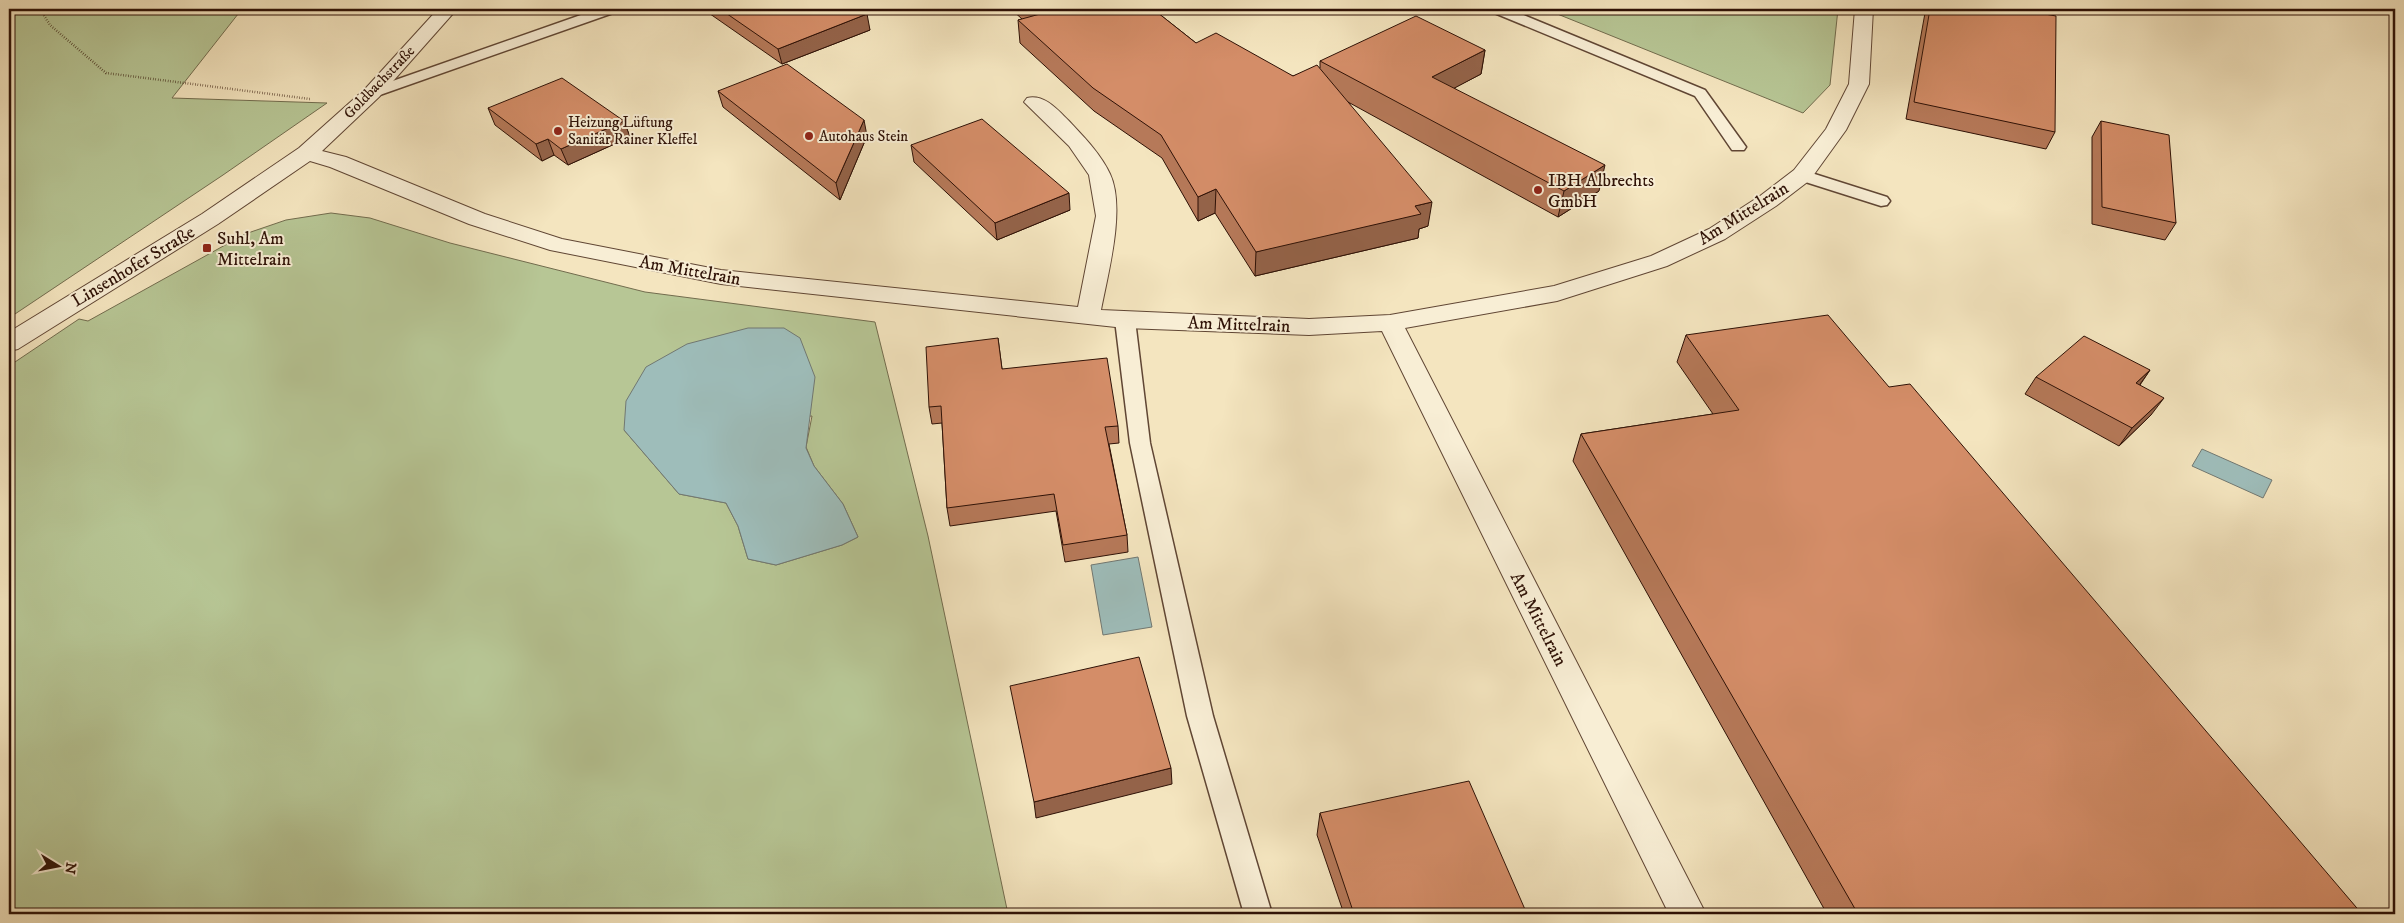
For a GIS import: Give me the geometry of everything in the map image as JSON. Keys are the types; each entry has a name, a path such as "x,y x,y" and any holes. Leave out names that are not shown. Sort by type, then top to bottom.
{"street":[{"name":"Goldbachstraße","path":"307,153 372,93 448,9"},
{"name":"Am Mittelrain","path":"307,153 338,162 478,219 558,245 721,277 1125,320 1309,327 1390,323 1558,293 1659,261 1717,234 1768,201 1802,175 1836,130 1859,84 1864,9"},
{"path":"1034,102 1077,142 1100,175 1108,216 1088,316"},
{"name":"Linsenhofer Straße","path":"9,344 210,219 307,153"},
{"name":"Am Mittelrain","path":"1390,323 1688,914"}],"lane":[{"path":"372,93 611,9"},
{"path":"1497,9 1700,93 1738,147"},
{"path":"1802,175 1881,202"},
{"path":"1125,320 1140,443 1196,696 1258,914"}],"path":[{"path":"40,9 50,25 106,73 216,89 291,95 314,100 307,153"}],"green space":[{"path":"9,9 242,9 172,98 327,103 9,318"},
{"path":"1545,9 1838,9 1830,85 1803,113"},
{"path":"331,213 370,218 450,243 645,292 875,322 928,536 1008,914 9,914 9,366 79,319 88,321 245,234 286,220","holes":["812,416 806,447 814,466 843,504 858,537 842,545 776,565 748,559 738,526 726,503 679,494 624,430"]}],"water":[{"path":"748,328 784,328 800,338 815,377 806,448 814,466 843,504 858,537 842,545 776,565 748,559 738,526 726,503 679,494 624,430 626,401 646,367 687,344"},
{"path":"2202,449 2272,480 2263,498 2192,466"},
{"path":"1138,557 1152,627 1103,635 1091,565"}],"building":[{"path":"720,9 858,9 867,14 778,49"},
{"path":"1034,9 1153,9 1196,43 1216,33 1293,76 1317,65 1432,202 1415,206 1421,214 1256,252 1216,189 1198,197 1161,135 1093,88 1018,20 1040,14"},
{"path":"1930,9 2017,9 2056,16 2055,132 1914,102"},
{"path":"1416,16 1485,50 1432,77 1605,165 1564,191 1320,61"},
{"path":"787,64 864,120 836,183 718,91"},
{"path":"562,78 624,121 561,149 548,139 536,144 488,108"},
{"path":"982,119 1069,193 995,223 911,145"},
{"path":"2101,121 2169,135 2176,223 2102,207"},
{"path":"1828,315 1889,387 1910,384 2362,914 1858,914 1581,434 1739,410 1686,335"},
{"path":"2084,336 2150,370 2136,383 2164,398 2132,428 2036,377"},
{"path":"998,338 1002,369 1107,358 1118,426 1105,427 1127,535 1063,545 1054,494 947,508 941,406 929,407 926,347"},
{"path":"1139,657 1171,768 1034,802 1010,686"},
{"path":"1469,781 1527,914 1354,914 1320,813"}],"place":[{"name":"Heizung Lüftung Sanitär Rainer Kleffel","path":"558,131"},
{"name":"Autohaus Stein","path":"809,136"},
{"name":"IBH Albrechts GmbH","path":"1538,190"},
{"name":"Suhl, Am Mittelrain","path":"207,248"}]}
